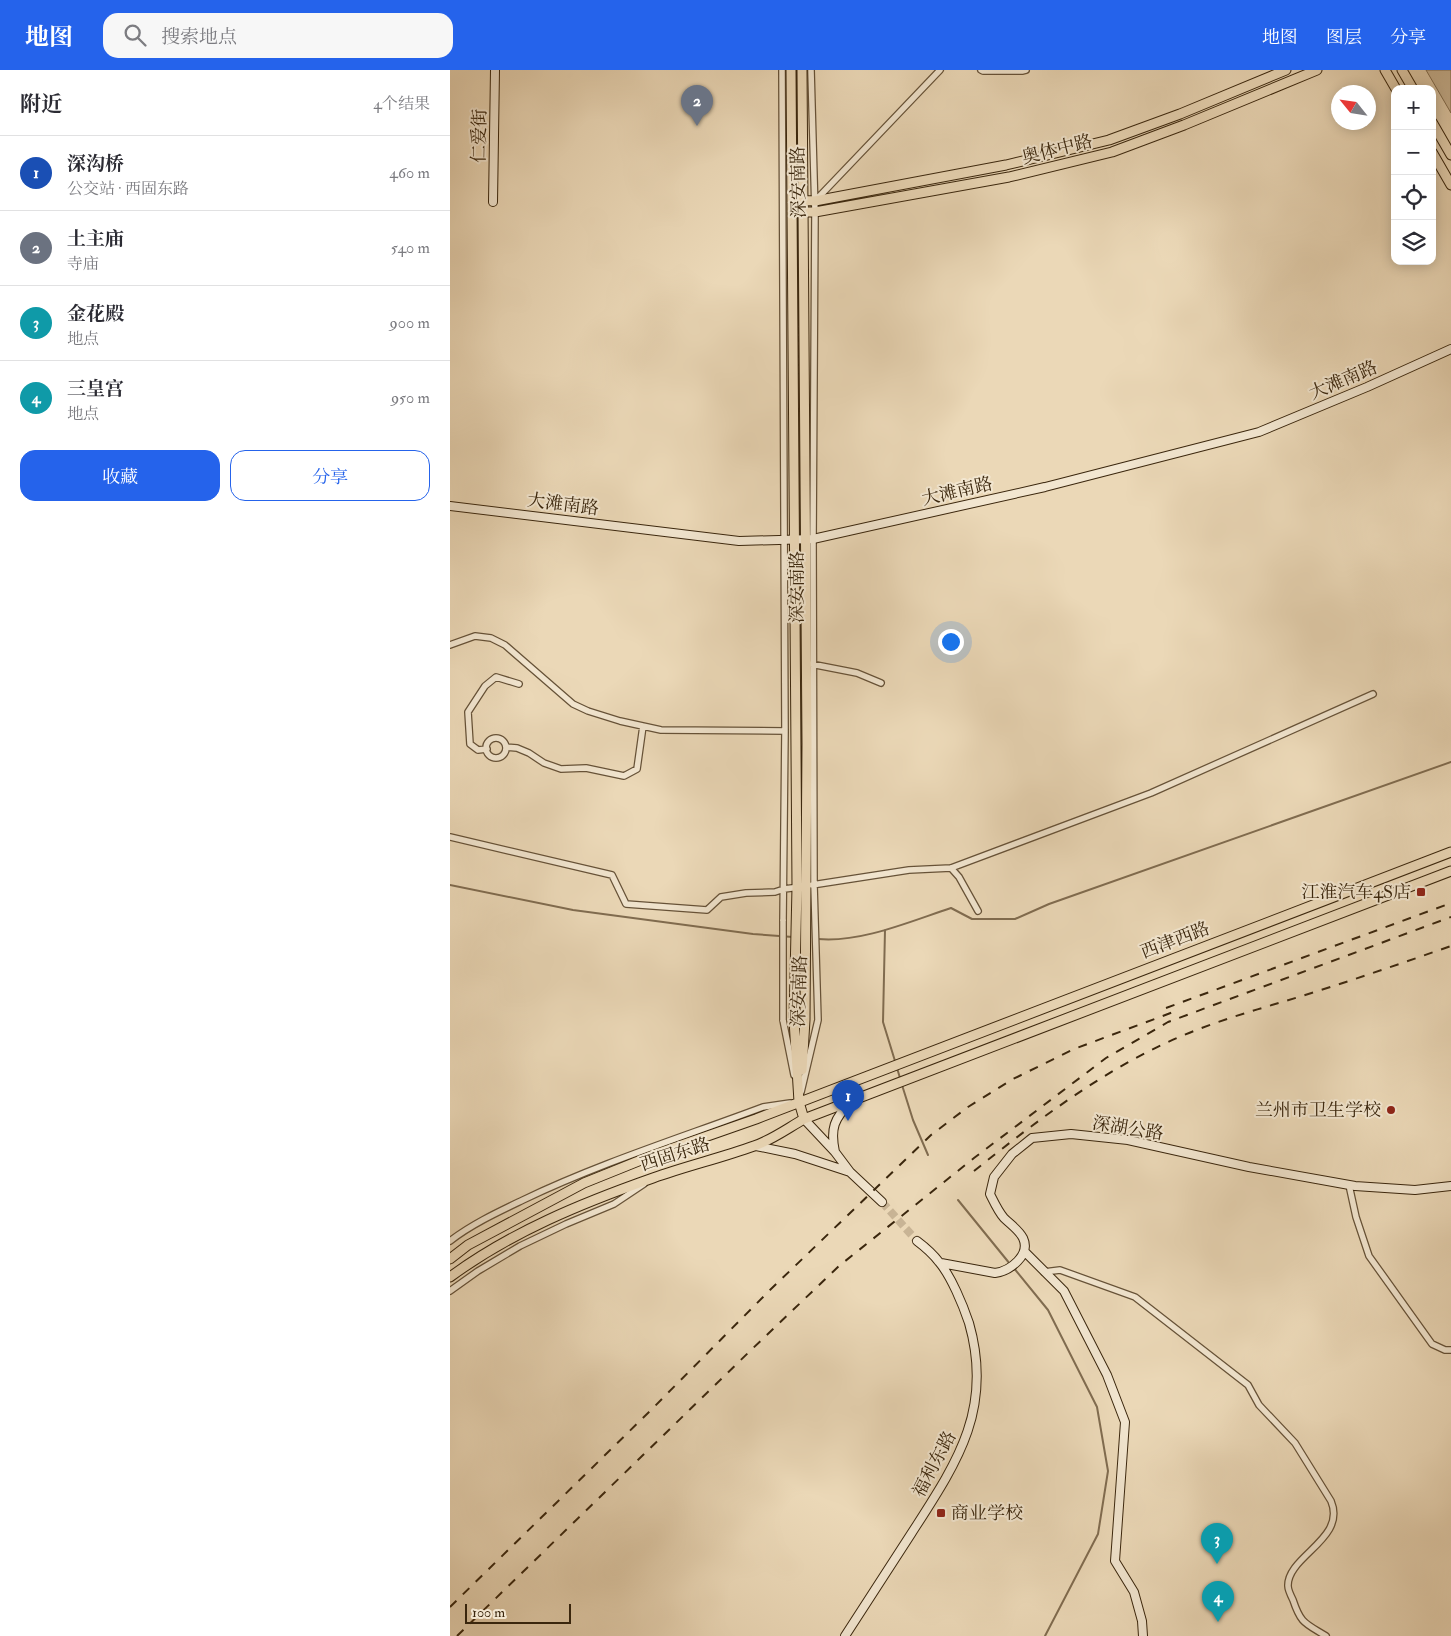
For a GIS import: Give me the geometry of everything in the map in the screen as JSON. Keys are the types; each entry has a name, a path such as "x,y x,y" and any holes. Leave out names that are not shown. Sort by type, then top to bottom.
{"main road":[{"name":"仁爱街","path":"493,202 496,70"},
{"name":"深安南路","path":"791,70 793,212 789,540 797,887 801,923 805,1020 799,1102"},
{"name":"深安南路","path":"799,1102 794,1020 801,923 810,885 810,539 802,70"},
{"name":"奥体中路","path":"792,200 815,201 1006,166 1109,140 1180,114 1286,70"},
{"name":"奥体中路","path":"793,212 815,212 1009,177 1112,152 1193,122 1317,70"},
{"path":"1385,70 1394,85"},
{"path":"1402,70 1411,85"},
{"path":"1436,129 1451,155"},
{"path":"1133,131 1139,142"},
{"path":"1436,159 1451,185"},
{"name":"大滩南路","path":"450,506 739,541 810,539 1045,487 1259,432 1451,350"},
{"name":"西津西路","path":"910,1059 1451,852"},
{"name":"西津西路","path":"916,1076 1451,871"},
{"name":"西固东路","path":"450,1259 476,1241 584,1183 656,1154 756,1119 910,1059"},
{"name":"西固东路","path":"450,1277 520,1232 592,1201 655,1177 756,1146 804,1119 916,1076"},
{"path":"799,1102 804,1119 835,1152 850,1172 882,1202"},
{"path":"835,1152 832,1138 834,1124 841,1112 851,1102"},
{"name":"深湖公路","path":"1024,1252 1025,1244 1022,1236 1002,1216 990,1194 994,1177 1012,1154 1032,1138 1071,1134 1128,1140 1250,1167 1349,1185 1415,1190 1451,1186"},
{"path":"756,1146 795,1154 850,1172"},
{"name":"福利东路","path":"845,1636 948,1478 965,1441 974,1409 978,1380 974,1340 963,1304 941,1263 917,1241"},
{"path":"941,1263 996,1273 1002,1272 1017,1262 1024,1252 1064,1292 1107,1374 1125,1422 1115,1561 1134,1592 1144,1636"}],"street":[{"name":"深安南路","path":"782,70 789,540 785,731 783,1020 799,1102"},
{"name":"深安南路","path":"810,539 815,212 811,70"},
{"path":"815,201 940,70"},
{"path":"981,70 1026,70"},
{"path":"450,645 475,636 491,638 505,646 573,704 588,711 643,726 661,730 785,731"},
{"path":"810,664 857,673 881,683"},
{"path":"487,749 478,750 470,744 468,712 485,686 496,677 519,684"},
{"path":"450,837 612,875 626,904 707,910 722,897 746,893 775,892 784,889 909,870 951,868 1151,793 1373,694"},
{"path":"506,747 529,752 544,763 561,769 586,768 624,776 637,769 643,726"},
{"path":"495,738 503,741 506,747 504,755 497,758 490,756 487,749 489,742 495,738"},
{"path":"951,868 959,877 978,911"},
{"name":"深安南路","path":"799,1102 818,1020 816,923 810,885"},
{"path":"450,1241 460,1233 503,1210 580,1175 763,1106 799,1102"},
{"path":"450,1291 478,1271 520,1246 614,1204 655,1177"},
{"path":"1349,1185 1356,1217 1369,1256 1432,1344 1445,1350 1451,1350"},
{"path":"1044,1272 1060,1270 1135,1297 1248,1385 1259,1405 1295,1443 1335,1509 1332,1527 1290,1575 1287,1586 1299,1617 1326,1636"}],"shaded area":[{"path":"1426,70 1451,70 1451,113 1436,85"}],"waterway":[{"path":"818,939 851,938 886,930 951,908 972,919 1015,919 1049,904 1451,762"},
{"path":"450,885 573,910 753,934 793,937"},
{"path":"885,930 883,1022 895,1061"},
{"path":"897,1068 900,1078"},
{"path":"902,1085 913,1120 928,1155"},
{"path":"958,1200 1010,1264"},
{"path":"1013,1267 1048,1310 1097,1407 1108,1471 1098,1534 1045,1636"}],"tunnel":[{"path":"882,1202 917,1241"}],"railway":[{"path":"1166,1008 1451,903"},
{"path":"457,1636 839,1266 974,1158 1106,1058 1168,1022 1451,917"},
{"path":"974,1171 1023,1132 1074,1096 1128,1062 1156,1048 1218,1022 1337,985 1451,946"},
{"path":"450,1607 650,1411 769,1291 931,1135 968,1107 1013,1079 1074,1049 1176,1011"}],"place":[{"name":"土主庙","path":"697,126"},
{"name":"江淮汽车4S店","path":"1421,892"},
{"name":"兰州市卫生学校","path":"1391,1110"},
{"name":"深沟桥","path":"848,1121"},
{"name":"商业学校","path":"941,1513"},
{"name":"金花殿","path":"1217,1564"},
{"name":"三皇宫","path":"1218,1622"}]}
